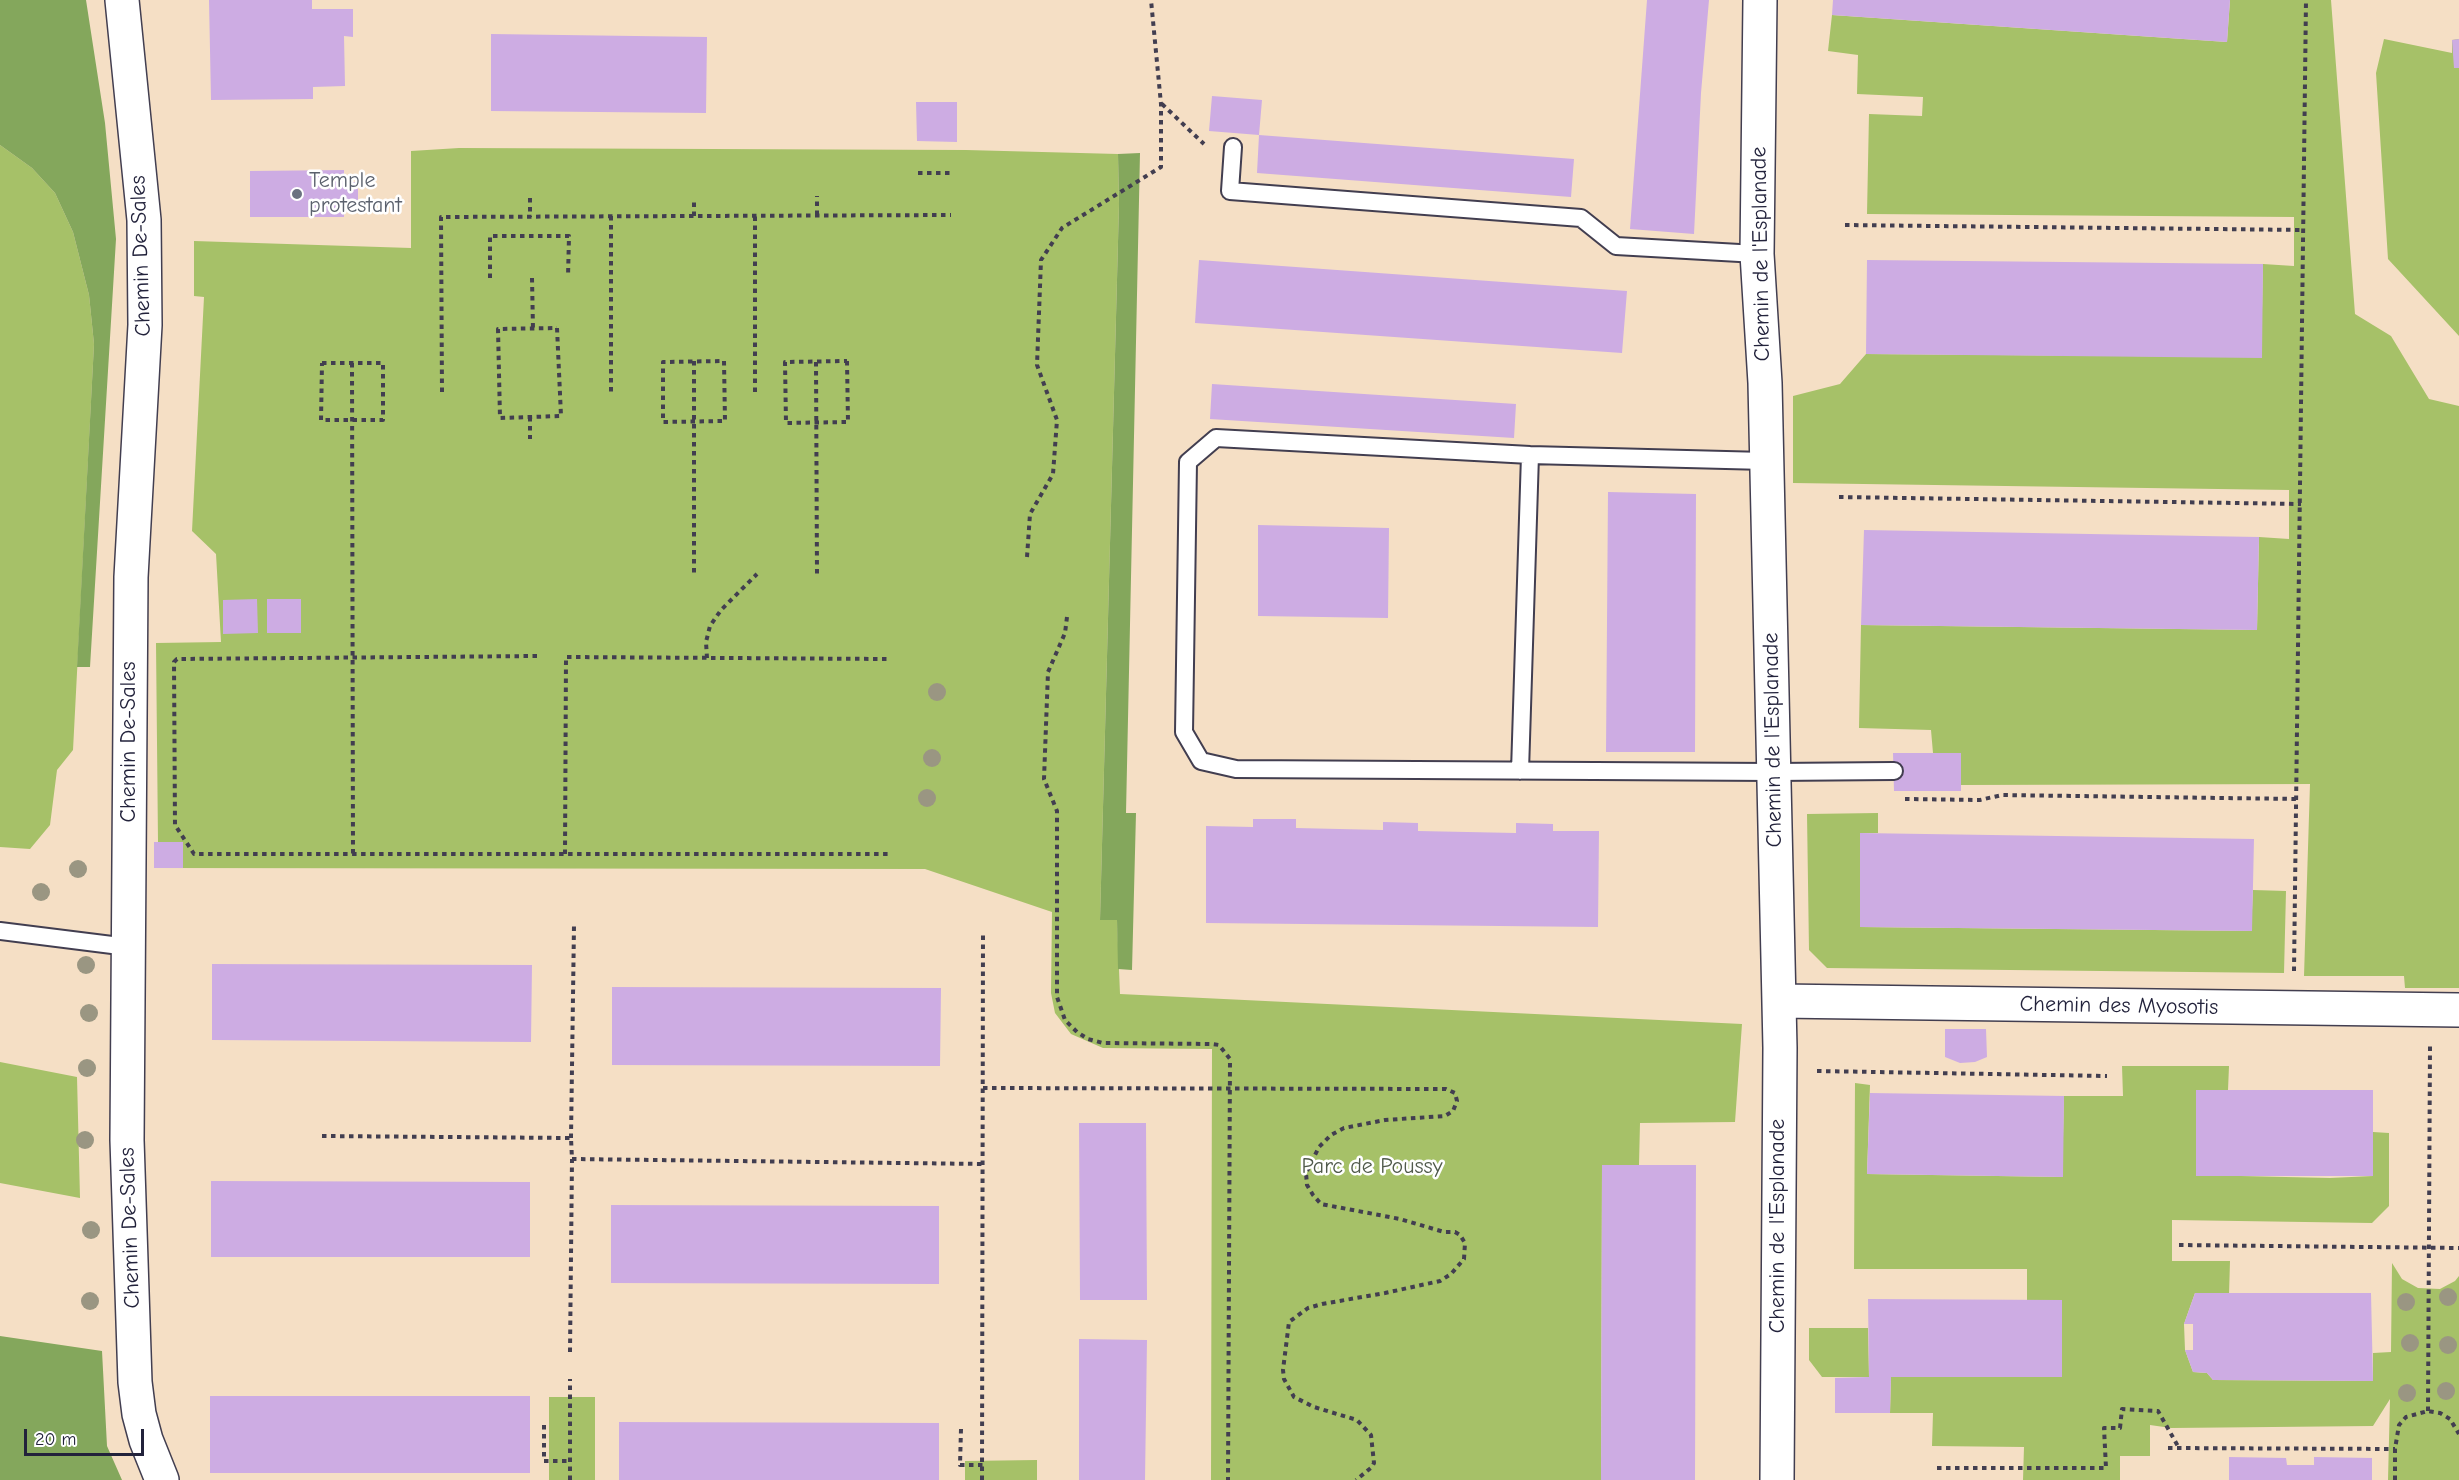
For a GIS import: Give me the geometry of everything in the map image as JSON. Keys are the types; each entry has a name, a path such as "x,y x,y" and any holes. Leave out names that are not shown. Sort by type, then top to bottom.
{"street":[{"name":"Chemin De-Sales","path":"122,0 144,220 145,325 131,577 127,1140 135,1382 139,1414 146,1440 162,1480"},
{"name":"Chemin de l'Esplanade","path":"1760,0 1757,254 1765,383 1779,1001 1777,1480"},
{"name":"Chemin des Myosotis","path":"1779,1001 2459,1010"}],"lane":[{"path":"1233,147 1230,191 1581,218 1616,246 1757,254"},
{"path":"1765,461 1530,455 1216,438 1188,462 1184,732 1201,761 1236,769 1894,771"},
{"path":"1520,771 1530,455"},
{"path":"0,932 128,947"}],"path":[{"path":"1027,557 1030,514 1053,474 1057,420 1037,365 1041,260 1062,228 1161,167 1161,104 1151,0"},
{"path":"2294,972 2306,0"},
{"path":"1161,104 1202,144 1233,147"},
{"path":"918,172 952,173"},
{"path":"817,196 817,215"},
{"path":"530,198 530,217"},
{"path":"693,216 694,198"},
{"path":"755,215 755,392"},
{"path":"442,392 441,217 951,215"},
{"path":"611,216 611,392"},
{"path":"1845,225 2304,230"},
{"path":"490,278 490,236 569,236 568,277"},
{"path":"532,278 533,329"},
{"path":"557,328 561,416 530,417 500,418 498,329 557,328"},
{"path":"694,361 694,574"},
{"path":"694,361 724,361 725,421 663,422 663,362 694,361"},
{"path":"847,361 848,422 786,423 785,362 816,362 847,361"},
{"path":"816,362 817,574"},
{"path":"322,363 352,363 383,363 383,420 321,420 322,363"},
{"path":"352,363 353,854"},
{"path":"530,417 530,439"},
{"path":"1839,496 2301,504"},
{"path":"707,658 706,642 710,626 721,610 758,574"},
{"path":"1067,617 1065,633 1048,672 1044,779 1057,811 1057,997 1065,1020 1088,1039 1103,1043 1219,1046 1230,1059 1228,1480"},
{"path":"537,656 177,659 174,662 175,825 194,854 889,854"},
{"path":"565,854 566,657 888,659"},
{"path":"1900,799 1980,800 2002,795 2297,799"},
{"path":"570,1352 574,926"},
{"path":"982,1480 983,933"},
{"path":"2428,1411 2430,1040"},
{"path":"1810,1071 2107,1076"},
{"path":"983,1088 1446,1089 1455,1093 1457,1101 1453,1111 1444,1116 1385,1120 1344,1128 1331,1135 1319,1148 1306,1173 1307,1185 1312,1195 1321,1204 1455,1232 1465,1243 1464,1259 1440,1281 1322,1304 1308,1308 1289,1322 1283,1370 1284,1379 1294,1397 1314,1407 1357,1420 1371,1435 1374,1463 1356,1480"},
{"path":"322,1136 571,1138"},
{"path":"572,1160 984,1164"},
{"path":"2179,1245 2459,1248"},
{"path":"570,1379 570,1480"},
{"path":"1937,1468 2106,1468 2104,1428 2121,1428 2122,1409 2158,1412 2179,1448"},
{"path":"2395,1480 2395,1449 2399,1425 2406,1417 2428,1411 2440,1413 2450,1419 2459,1434"},
{"path":"544,1425 544,1461 570,1461"},
{"path":"961,1429 960,1465 983,1465"},
{"path":"2168,1448 2395,1449"}],"green space":[{"path":"0,0 86,0 105,123 116,239 90,667 77,667 94,344 89,295 73,232 55,193 32,168 0,145"},
{"path":"2230,0 2331,0 2355,314 2391,336 2429,399 2459,406 2459,988 2405,988 2404,976 2304,976 2310,784 1961,785 1961,753 1933,753 1931,730 1859,728 1861,625 2257,630 2259,537 2289,539 2289,490 1793,483 1793,396 1840,384 1866,354 2261,357 2263,264 2294,266 2294,217 1867,214 1869,114 1922,116 1923,97 1857,94 1858,55 1828,51 1832,15 2227,42"},
{"path":"2384,39 2452,53 2452,40 2459,39 2459,336 2388,259 2376,73"},
{"path":"0,145 32,168 55,193 73,232 89,295 94,344 73,750 57,770 50,825 30,849 0,847"},
{"name":"Parc de Poussy","path":"459,148 966,150 1118,154 1119,204 1100,920 1117,920 1120,994 1742,1024 1735,1122 1640,1123 1639,1165 1602,1166 1601,1480 1211,1480 1212,1049 1103,1048 1071,1034 1055,1013 1051,993 1052,912 925,869 154,868 154,842 158,842 156,643 221,642 216,554 192,531 204,297 194,296 194,241 411,248 411,151"},
{"path":"1140,153 1126,813 1136,813 1132,970 1118,969 1117,920 1100,920 1119,204 1118,154"},
{"path":"1878,813 1878,833 1860,833 1860,927 2251,931 2253,890 2286,891 2284,973 1827,968 1809,950 1807,814"},
{"path":"0,1062 77,1077 80,1198 0,1183"},
{"path":"2122,1066 2229,1066 2228,1090 2196,1175 2330,1178 2373,1176 2373,1132 2389,1133 2389,1206 2372,1223 2172,1220 2172,1261 2230,1261 2229,1295 2195,1293 2184,1324 2185,1350 2193,1372 2207,1373 2213,1380 2373,1381 2373,1353 2391,1352 2392,1263 2402,1279 2418,1288 2440,1289 2455,1281 2459,1276 2459,1480 2388,1480 2390,1399 2373,1426 2171,1428 2150,1425 2150,1456 2120,1456 2120,1480 2023,1480 2024,1447 1932,1446 1933,1413 1890,1413 1891,1377 2062,1300 2027,1300 2027,1269 1854,1269 1855,1083 1870,1085 1867,1174 2062,1177 2064,1096 2123,1096"},
{"path":"1809,1328 1868,1328 1869,1377 1822,1377 1809,1360"},
{"path":"0,1336 102,1351 107,1446 122,1480 0,1480"},
{"path":"549,1397 595,1397 595,1480 549,1480"},
{"path":"1037,1460 1037,1480 965,1480 965,1461"}],"building":[{"path":"209,0 312,0 312,9 353,9 353,37 344,36 345,86 313,87 313,99 211,100"},
{"path":"1647,0 1709,0 1701,93 1694,234 1630,229"},
{"path":"1833,0 2230,0 2227,42 1832,15"},
{"path":"491,34 707,37 706,113 491,111"},
{"path":"2459,39 2459,68 2454,68 2452,40"},
{"path":"1212,96 1262,100 1259,135 1209,131"},
{"path":"916,102 957,102 957,142 917,141"},
{"path":"1259,135 1574,159 1571,197 1257,173"},
{"name":"Temple protestant","path":"344,170 344,182 358,182 358,206 344,206 344,217 250,217 250,171"},
{"path":"1199,260 1627,291 1622,353 1195,323"},
{"path":"1867,260 2263,264 2262,358 1866,354"},
{"path":"1212,384 1516,404 1514,438 1210,419"},
{"path":"1608,492 1696,494 1695,752 1606,752"},
{"path":"1258,525 1389,528 1388,618 1258,616"},
{"path":"1864,530 2259,537 2257,630 1861,625"},
{"path":"257,599 258,633 223,634 223,600"},
{"path":"267,599 301,599 301,633 267,633"},
{"path":"1893,753 1961,753 1961,791 1894,791"},
{"path":"1253,819 1296,819 1296,828 1383,830 1383,822 1418,823 1418,831 1516,833 1516,823 1553,824 1553,831 1599,831 1598,927 1206,923 1206,826 1253,827"},
{"path":"1860,833 2254,839 2252,931 1860,927"},
{"path":"154,842 183,842 183,868 154,868"},
{"path":"212,964 532,965 531,1042 212,1040"},
{"path":"612,987 941,988 940,1066 612,1065"},
{"path":"1945,1029 1986,1029 1987,1057 1975,1062 1960,1063 1945,1057"},
{"path":"2196,1090 2373,1090 2373,1176 2196,1176"},
{"path":"1870,1093 2064,1096 2063,1177 1867,1174"},
{"path":"1079,1123 1146,1123 1147,1300 1080,1300"},
{"path":"1602,1165 1696,1165 1695,1480 1601,1480"},
{"path":"211,1181 530,1182 530,1257 211,1257"},
{"path":"611,1205 939,1206 939,1284 611,1283"},
{"path":"2195,1293 2371,1293 2373,1381 2213,1380 2207,1373 2193,1372 2185,1350 2193,1350 2193,1324 2184,1324"},
{"path":"1868,1299 2062,1300 2062,1377 1891,1377 1890,1413 1835,1413 1835,1378 1869,1377"},
{"path":"1079,1339 1147,1340 1145,1480 1079,1480"},
{"path":"210,1396 530,1396 530,1473 210,1473"},
{"path":"619,1422 939,1423 939,1480 619,1480"},
{"path":"2229,1457 2286,1458 2287,1465 2314,1465 2314,1457 2372,1458 2372,1480 2229,1480"}],"place":[{"name":"Temple protestant","path":"297,194"}]}
